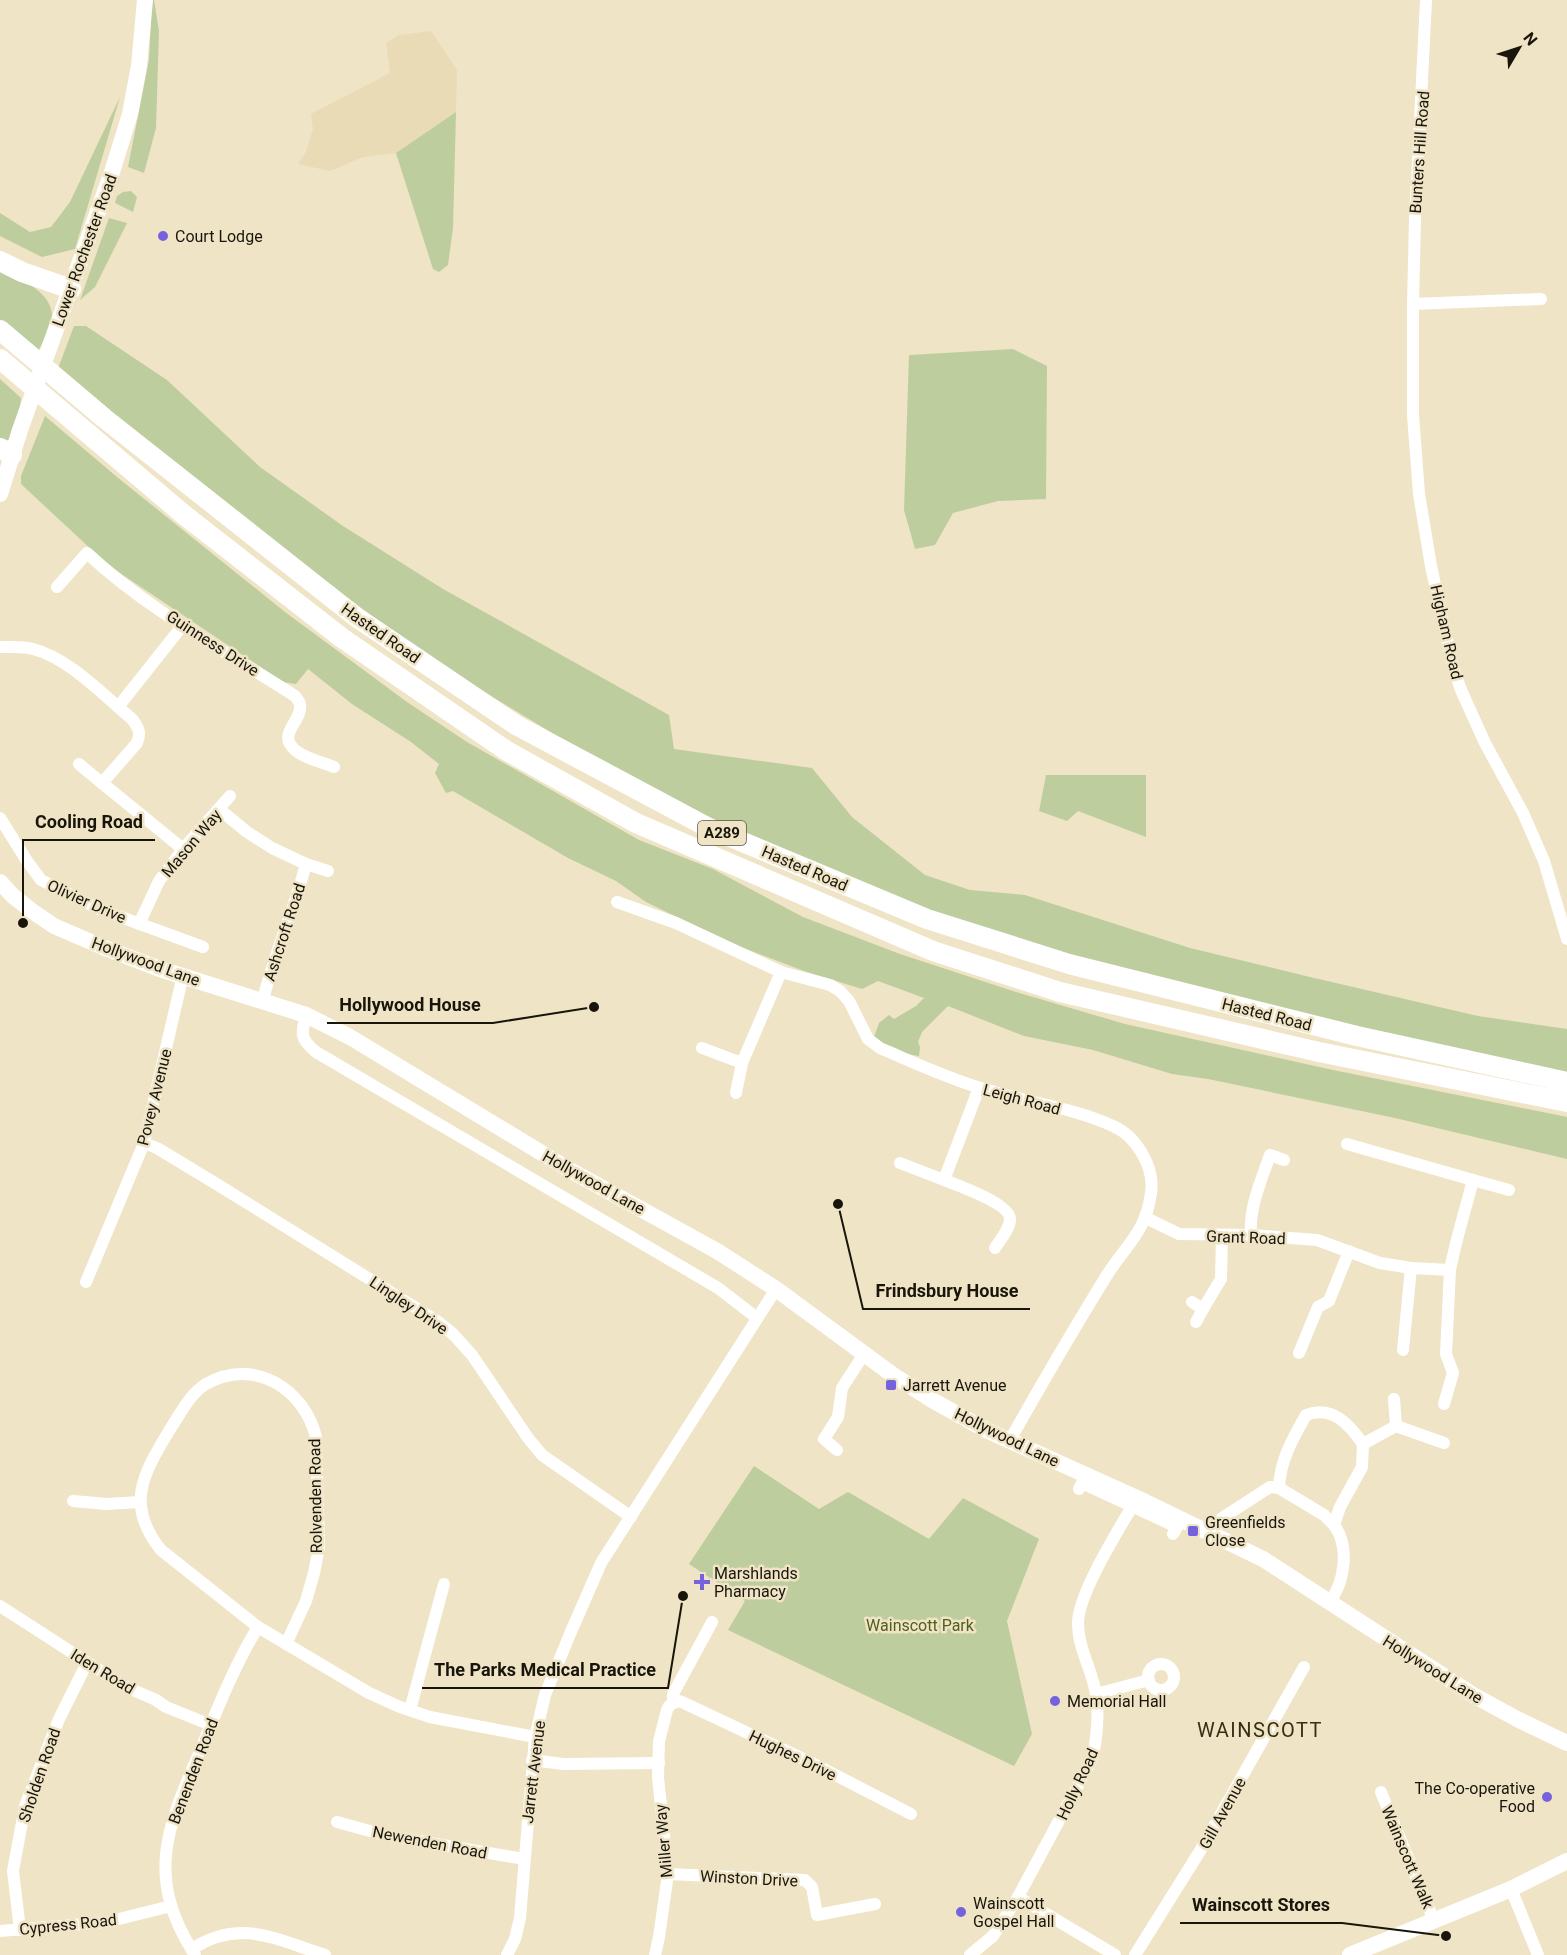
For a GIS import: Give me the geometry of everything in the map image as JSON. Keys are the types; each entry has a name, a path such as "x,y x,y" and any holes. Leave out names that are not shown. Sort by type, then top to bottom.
{"main road":[{"name":"Lower Rochester Road","path":"0,494 6,451 20,430 112,172 130,114 139,66 145,0"},
{"path":"0,261 22,272 70,289"},
{"name":"Hasted Road","path":"0,330 112,425 356,617 516,725 709,828 927,919 1069,964 1357,1036 1567,1082"},
{"name":"Hasted Road","path":"0,359 183,514 342,638 507,751 636,823 933,951 1060,992 1319,1052 1567,1102"},
{"name":"Hollywood Lane","path":"0,882 26,906 54,926 105,948 306,1015 365,1045 568,1169 717,1251 776,1289 893,1375 932,1400 1134,1502 1212,1534 1263,1559 1473,1695 1567,1743"},
{"path":"1350,1955 1511,1889 1567,1861"}],"street":[{"name":"Bunters Hill Road","path":"1413,304 1426,0"},
{"path":"1413,304 1541,299"},
{"name":"Higham Road","path":"1413,304 1413,415 1419,494 1431,566 1453,667 1485,743 1523,813 1544,861 1567,939"},
{"name":"Guinness Drive","path":"57,587 87,553 124,584 183,625 295,696 300,704 299,712 288,731 287,740 299,753 334,767"},
{"path":"118,707 183,625"},
{"path":"0,647 30,648 45,653 73,670 132,719 140,735 137,743 102,783"},
{"path":"79,764 183,849"},
{"name":"Mason Way","path":"139,924 159,881 183,849 230,796"},
{"name":"Ashcroft Road","path":"219,809 272,848 306,864 328,871"},
{"name":"Olivier Drive","path":"0,818 41,880 79,901 203,947"},
{"name":"Ashcroft Road","path":"263,1000 267,981 306,864"},
{"name":"Leigh Road","path":"617,902 676,923 781,972 830,985 849,1001 868,1039 880,1048 979,1088 1076,1113 1115,1126 1133,1141 1144,1157 1151,1176 1152,1191 1146,1218 1132,1243 1108,1272 1010,1440"},
{"path":"736,1093 742,1063 781,972"},
{"name":"Povey Avenue","path":"86,1282 144,1143 183,975"},
{"name":"Hollywood Lane","path":"306,1015 302,1031 304,1042 316,1052 718,1288 757,1318"},
{"path":"702,1048 742,1063"},
{"path":"944,1180 979,1088"},
{"name":"Lingley Drive","path":"144,1143 157,1148 214,1182 437,1321 453,1334 472,1355 542,1455 631,1516"},
{"path":"1347,1144 1509,1190"},
{"path":"1251,1235 1251,1216 1265,1153 1284,1160"},
{"path":"900,1163 992,1201 1009,1213 1010,1221 995,1248"},
{"path":"1444,1404 1453,1372 1446,1354 1450,1270 1456,1235 1465,1213 1473,1180"},
{"name":"Grant Road","path":"1146,1218 1179,1234 1251,1235 1317,1240 1380,1263 1411,1268 1450,1270"},
{"path":"1196,1322 1221,1279 1222,1236"},
{"path":"1299,1353 1318,1307 1329,1301 1349,1251"},
{"path":"1402,1350 1411,1268"},
{"name":"Jarrett Avenue","path":"507,1955 518,1928 532,1760 545,1695 601,1563 776,1289"},
{"path":"1192,1302 1203,1310"},
{"path":"837,1450 824,1439 838,1417 842,1388 864,1354"},
{"name":"Rolvenden Road","path":"286,1644 306,1601 319,1547 316,1437 310,1418 299,1400 274,1382 255,1376 235,1375 206,1384 188,1400 146,1470 140,1491 143,1520 161,1550 258,1627 286,1644 369,1693 410,1710 457,1722 535,1737"},
{"path":"1394,1399 1396,1426"},
{"path":"1279,1488 1284,1456 1306,1414 1318,1410 1350,1426 1364,1444 1362,1467 1340,1507 1334,1525"},
{"path":"1364,1444 1396,1426 1444,1443"},
{"path":"1079,1489 1082,1483 1134,1502 1177,1527 1173,1534"},
{"path":"1212,1534 1222,1518 1270,1487 1279,1488 1324,1515 1341,1534 1343,1558 1341,1579 1329,1603"},
{"path":"73,1501 106,1504 140,1502"},
{"name":"Holly Road","path":"970,1955 993,1936 1018,1897 1092,1759 1096,1742 1096,1694 1080,1645 1078,1620 1088,1586 1134,1502"},
{"path":"410,1710 444,1584"},
{"name":"Iden Road","path":"1,1608 124,1686 166,1707 211,1725"},
{"name":"Miller Way","path":"655,1955 668,1874 659,1798 658,1741 667,1710 673,1703 673,1694 712,1622"},
{"name":"Benenden Road","path":"193,1952 178,1926 171,1906 166,1867 168,1835 176,1808 230,1678 258,1627"},
{"name":"Sholden Road","path":"20,1930 13,1871 25,1806 59,1719 87,1663"},
{"name":"Gill Avenue","path":"1135,1955 1200,1851 1304,1667"},
{"path":"1096,1694 1149,1680"},
{"name":"Hughes Drive","path":"673,1703 679,1701 684,1703 814,1764 911,1814"},
{"path":"532,1760 563,1764 658,1763"},
{"name":"Wainscott Walk","path":"1381,1792 1434,1921"},
{"name":"Newenden Road","path":"337,1822 384,1835 524,1859"},
{"name":"Winston Drive","path":"668,1874 805,1880 812,1887 817,1915 875,1904"},
{"path":"1511,1889 1538,1955"},
{"path":"1018,1897 1115,1955"},
{"name":"Cypress Road","path":"0,1931 107,1922 171,1906"},
{"path":"193,1952 216,1936 238,1932 266,1936 325,1955"}],"shaded area":[{"path":"431,31 457,70 456,112 396,153 363,157 330,171 298,164 306,152 313,129 311,114 390,73 386,43 399,35"}],"green space":[{"path":"152,0 154,0 159,31 156,128 144,173 128,167 149,60"},
{"path":"120,97 75,249 42,257 0,236 0,213 30,232 51,227 70,202"},
{"path":"456,112 453,228 448,265 439,272 433,269 396,153"},
{"path":"131,191 137,197 133,212 115,203 117,196"},
{"path":"109,218 127,223 95,287 80,300"},
{"path":"0,268 32,286 50,306 51,324 37,354 0,321"},
{"path":"74,326 86,326 167,380 260,467 343,526 443,589 669,715 674,749 812,768 852,817 925,875 970,890 1025,895 1190,948 1310,977 1478,1016 1567,1029 1567,1077 1051,954 914,908 791,857 623,776 422,654 183,473 57,371"},
{"path":"1013,349 1047,366 1046,499 998,501 953,513 935,545 915,549 904,510 909,355"},
{"path":"0,379 21,398 17,430 11,439 0,442"},
{"path":"45,416 285,612 407,702 467,742 639,840 713,869 803,917 900,954 1016,992 1125,1024 1333,1070 1567,1117 1567,1159 1395,1118 1208,1079 1172,1074 1093,1050 1024,1036 948,1006 922,1032 918,1042 919,1056 889,1048 874,1037 879,1023 889,1015 894,1019 916,1006 924,998 878,981 862,989 804,971 728,942 646,902 616,881 568,858 453,791 446,793 435,773 439,764 411,742 352,704 308,669 296,684 283,682 108,565 21,484 21,476"},
{"path":"1046,775 1146,775 1146,837 1078,811 1067,821 1039,811"},
{"name":"Wainscott Park","path":"754,1466 819,1509 848,1492 929,1539 963,1498 1039,1539 1007,1621 1032,1734 1014,1766 728,1630 745,1601 689,1564"}],"place":[{"name":"Court Lodge","path":"163,236"},
{"name":"Cooling Road","path":"23,923"},
{"name":"Hollywood House","path":"594,1007"},
{"name":"Frindsbury House","path":"838,1204"},
{"name":"Jarrett Avenue","path":"891,1385"},
{"name":"Greenfields Close","path":"1193,1531"},
{"name":"Marshlands Pharmacy","path":"702,1582"},
{"name":"The Parks Medical Practice","path":"683,1596"},
{"name":"Memorial Hall","path":"1055,1701"},
{"name":"The Co-operative Food","path":"1547,1797"},
{"name":"Wainscott Gospel Hall","path":"961,1912"},
{"name":"Wainscott Stores","path":"1446,1936"}],"district":[{"name":"WAINSCOTT","path":"1260,1730"}]}
